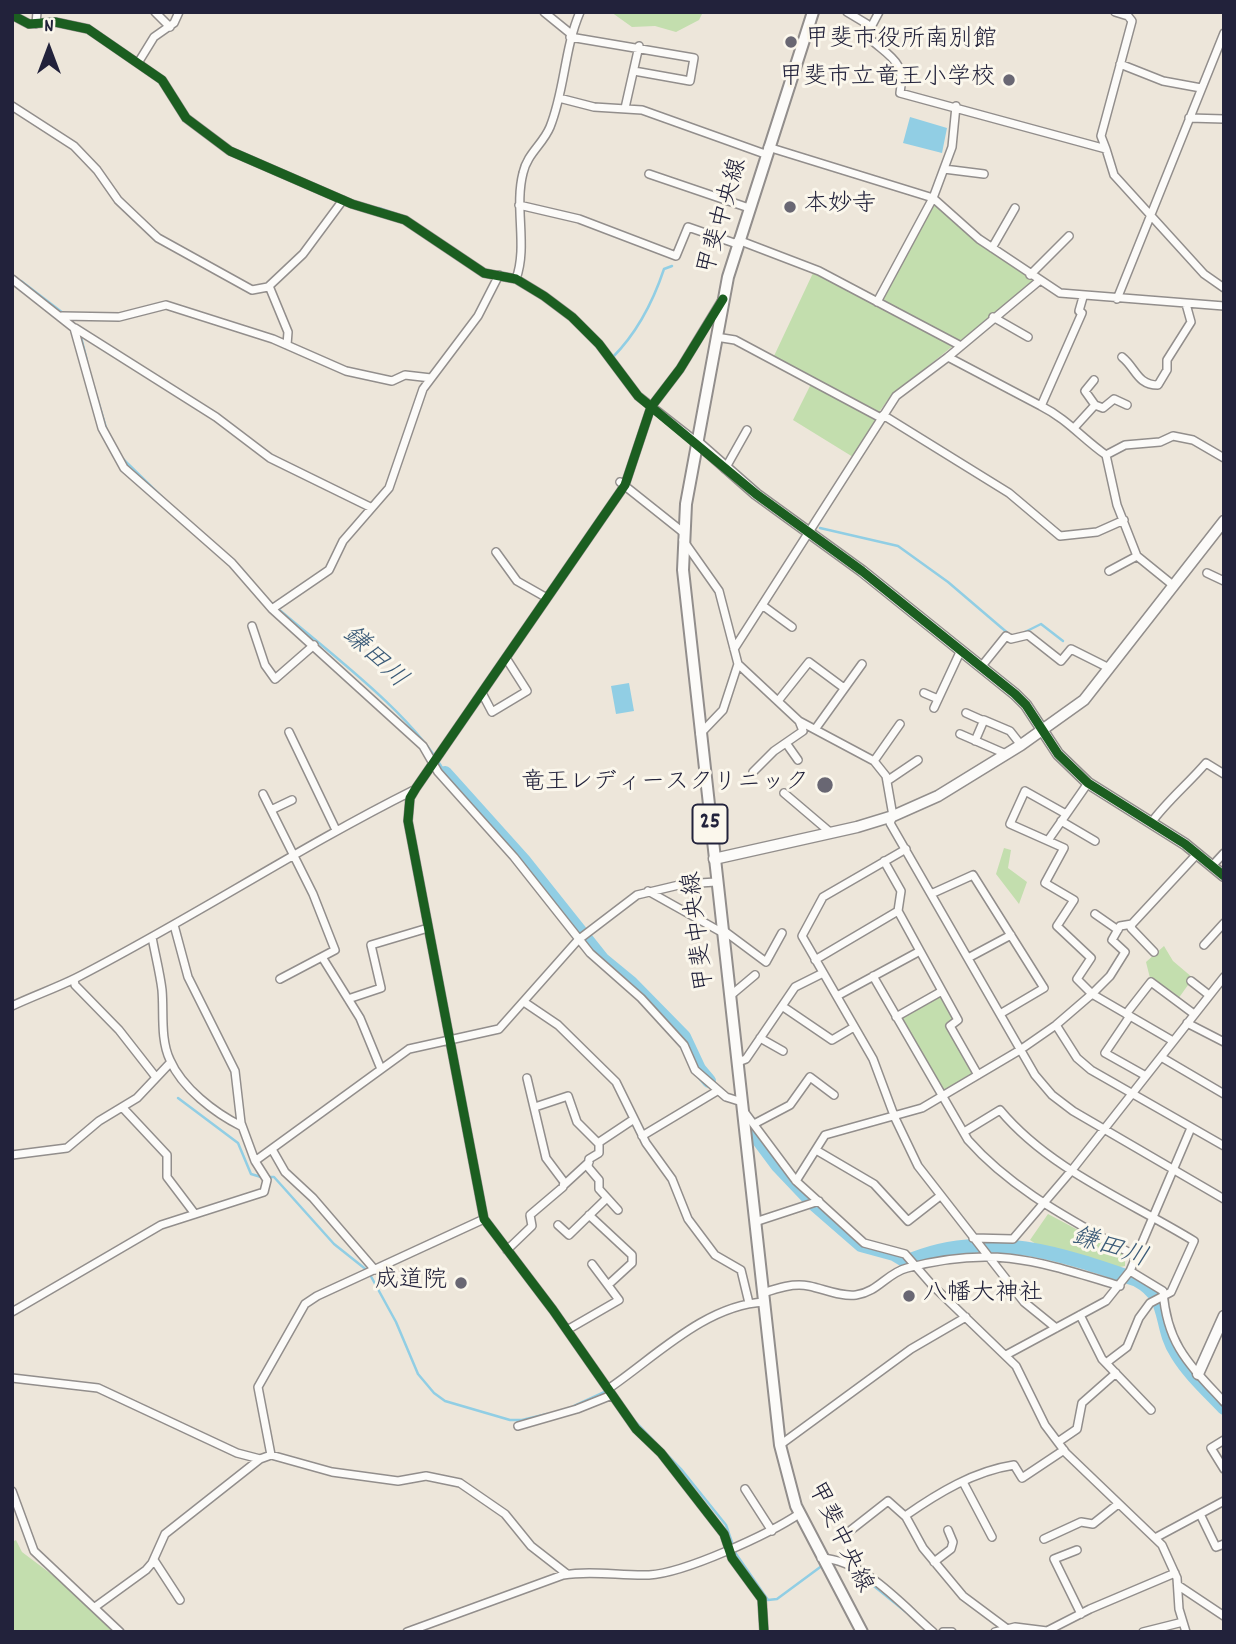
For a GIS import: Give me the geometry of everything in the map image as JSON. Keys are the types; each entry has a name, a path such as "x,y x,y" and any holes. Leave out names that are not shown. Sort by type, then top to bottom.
{"main road":[{"name":"甲斐中央線","path":"813,12 737,242 723,299 683,536 683,570 780,1445 799,1514 862,1632"}],"street":[{"path":"36,24 37,12"},
{"path":"155,12 170,27"},
{"path":"138,63 154,37 170,27 179,12"},
{"path":"544,12 571,35 694,58 690,81 634,71"},
{"path":"516,279 523,259 519,205 523,171 529,155 550,130 571,35 580,12"},
{"path":"847,12 867,24 869,38 900,65 903,76 900,93 956,106 996,121 1106,149"},
{"path":"868,33 879,12"},
{"path":"1115,12 1128,16 1132,21 1101,135 1115,175 1204,274 1224,288"},
{"path":"12,15 36,24 55,22 88,29 169,88 186,118 229,151 344,200 405,220 484,273 516,279 572,317 599,344 638,396 698,443 725,469 1022,700 1058,754 1088,783 1198,854 1224,876"},
{"path":"1116,299 1224,33"},
{"path":"625,108 639,46"},
{"path":"1121,64 1163,81 1201,88"},
{"path":"559,98 594,107 642,110 766,150 933,198 992,248 1060,293 1083,297 1224,306"},
{"path":"12,106 74,146 97,170 118,200 158,238 252,290 270,286 303,254 344,200"},
{"path":"877,302 933,198 952,148 956,106"},
{"path":"1189,118 1224,119"},
{"path":"944,169 984,174"},
{"path":"649,174 749,208"},
{"path":"519,205 579,219 676,256 688,227 737,242 820,271 961,346"},
{"path":"992,248 1015,208"},
{"path":"1030,275 1069,236"},
{"path":"272,609 329,570 343,541 370,507 390,488 409,437 417,403 478,316 499,275"},
{"path":"12,279 74,328 216,417 270,458 370,507"},
{"path":"734,649 896,396 948,357 1039,281"},
{"path":"270,286 288,332 287,345"},
{"path":"1041,406 1056,375 1055,367 1082,313 1079,311 1083,297"},
{"path":"723,299 680,369 651,407 622,484 410,798 408,821 484,1219 567,1330 636,1429 661,1453 714,1519 762,1599 764,1632"},
{"path":"1122,357 1130,364 1135,376 1150,385 1158,385 1167,370 1167,360 1191,322 1186,304"},
{"path":"62,316 119,317 166,305 287,345 346,371 392,381 405,375 432,378"},
{"path":"993,317 1028,337"},
{"path":"74,328 102,428 117,459 232,563 272,609 423,746 438,772 514,857 601,965 656,1013 684,1045 695,1070 717,1091 743,1106 796,1181 864,1243 905,1254 914,1266 1006,1355 1016,1366 1045,1425 1064,1450 1155,1538 1170,1558 1178,1585 1186,1632"},
{"path":"716,337 735,340 882,416 1009,493 1060,536 1097,532 1124,520"},
{"path":"948,357 1041,406 1074,428 1082,439 1106,455 1117,505 1137,556 1174,586"},
{"path":"1094,380 1086,391 1095,405 1104,408 1114,399 1127,405"},
{"path":"1074,428 1095,405"},
{"path":"725,469 747,430"},
{"path":"1106,455 1125,445 1160,442 1173,436 1193,440 1224,458"},
{"path":"622,484 683,536 719,591 738,664 799,721 874,761 887,781 893,816 890,822 1035,1075 1052,1095 1104,1130 1224,1199"},
{"path":"714,859 893,816 940,795 1021,745 1084,700 1224,521"},
{"path":"496,552 517,581 547,598"},
{"path":"1109,571 1137,556"},
{"path":"1207,573 1224,581"},
{"path":"762,604 792,627"},
{"path":"252,626 265,665 275,679 314,645"},
{"path":"981,667 1006,636 1011,639 1028,635 1061,661 1071,649 1109,667"},
{"path":"934,708 961,650"},
{"path":"482,693 492,712 527,691 506,658"},
{"path":"778,701 809,662 844,688"},
{"path":"700,734 723,710 738,664"},
{"path":"816,728 862,664"},
{"path":"923,693 938,699"},
{"path":"966,713 1010,731 1021,745"},
{"path":"753,772 803,732 799,721"},
{"path":"975,741 984,721"},
{"path":"874,761 900,724"},
{"path":"289,732 336,830"},
{"path":"960,734 1006,754"},
{"path":"786,743 798,760"},
{"path":"887,781 918,760"},
{"path":"1151,823 1165,803 1178,795 1206,762 1224,774"},
{"path":"1049,839 1088,783"},
{"path":"12,1006 74,979 174,925 336,830 415,790"},
{"path":"1095,841 1025,791 1010,824 1049,839 1064,848 1045,883 1074,900 1057,926 1091,958 1076,976 1093,993 1173,1041"},
{"path":"784,793 831,833"},
{"path":"263,794 313,894 335,950 280,979"},
{"path":"271,810 292,800"},
{"path":"905,849 823,897 802,936 873,1059 909,1150 940,1196 1024,1302 1056,1328"},
{"path":"1212,866 1224,853"},
{"path":"796,1181 825,1136 895,1118 942,1096 1056,1025 1110,976 1125,952 1112,940 1120,926 1132,924 1198,854"},
{"path":"884,862 901,891 898,911 958,1020 950,1026 978,1075"},
{"path":"931,894 973,875 1044,988 1000,1014"},
{"path":"256,1161 410,1049 499,1029 580,939 622,905 648,891 683,884 716,882"},
{"path":"648,891 722,931 766,962 782,933"},
{"path":"815,960 898,911"},
{"path":"1096,914 1118,930"},
{"path":"1203,945 1224,923"},
{"path":"1132,924 1131,928 1154,953"},
{"path":"12,1312 142,1235 195,1214 264,1192 267,1180 241,1126 235,1071 188,977 174,925"},
{"path":"348,999 381,988 371,945 402,939 403,933 428,928"},
{"path":"968,958 1011,935"},
{"path":"152,937 171,1062 206,1103 223,1117 241,1126"},
{"path":"836,996 920,951"},
{"path":"322,957 360,1018 381,1069"},
{"path":"738,1062 746,1059 794,987 823,973"},
{"path":"730,996 755,975"},
{"path":"873,976 964,1132 988,1163 1042,1202 1135,1256"},
{"path":"972,1238 1013,1239 1072,1170 1224,977"},
{"path":"74,979 75,985 119,1030 155,1076"},
{"path":"1191,981 1209,995"},
{"path":"1146,1076 1105,1053 1151,982 1194,1014"},
{"path":"897,1017 942,991"},
{"path":"524,1002 550,1018 616,1082 642,1136 672,1179 688,1219 715,1255 741,1270 749,1303"},
{"path":"782,1006 832,1040 854,1027"},
{"path":"1187,1023 1224,1042"},
{"path":"1056,1025 1077,1058 1131,1096 1224,1146"},
{"path":"760,1038 783,1051"},
{"path":"1161,1057 1224,1094"},
{"path":"12,1155 67,1148 100,1121 137,1098 171,1062"},
{"path":"754,1124 790,1105 810,1077 834,1095"},
{"path":"527,1078 546,1158 564,1182 563,1186"},
{"path":"642,1136 717,1091"},
{"path":"507,1250 532,1226 530,1215 534,1210 599,1153 598,1143 577,1122 568,1096 535,1107"},
{"path":"123,1108 167,1155 167,1177 195,1214"},
{"path":"964,1132 1000,1110 1036,1147 1194,1241 1171,1292 1144,1310 1127,1347 1106,1363"},
{"path":"598,1143 634,1119"},
{"path":"1006,1355 1106,1301 1120,1286 1130,1271 1171,1169 1191,1128"},
{"path":"816,1150 874,1184 908,1221 940,1196"},
{"path":"273,1151 285,1172 313,1198 375,1270"},
{"path":"589,1162 588,1167 599,1180 598,1189 618,1210"},
{"path":"558,1225 569,1235 607,1198"},
{"path":"755,1222 819,1201"},
{"path":"589,1215 632,1255 632,1263 608,1285"},
{"path":"271,1455 258,1387 305,1304 484,1219"},
{"path":"518,1426 577,1409 610,1392 658,1353 666,1342 763,1298 785,1285 806,1285 845,1295 858,1295 879,1288 893,1274 914,1266 951,1258 987,1256 1033,1259 1120,1286"},
{"path":"567,1330 619,1300 592,1264"},
{"path":"1130,1271 1163,1291 1170,1332 1181,1356 1224,1402"},
{"path":"1080,1315 1106,1363 1151,1410"},
{"path":"780,1445 911,1349 965,1317"},
{"path":"1198,1374 1223,1319"},
{"path":"1058,1442 1077,1429 1082,1403 1116,1373"},
{"path":"12,1378 98,1388 237,1453 260,1459"},
{"path":"1224,1440 1211,1448 1224,1469"},
{"path":"905,1516 937,1494 992,1468 1014,1465 1022,1478 1064,1450"},
{"path":"94,1607 146,1570 154,1560 165,1534 260,1459 271,1455 332,1472 398,1480 426,1476 460,1483 505,1514 531,1546 568,1574"},
{"path":"963,1482 992,1537"},
{"path":"745,1489 772,1531"},
{"path":"12,1491 32,1548 120,1632"},
{"path":"851,1530 888,1501 905,1516 934,1562 963,1596 1006,1628"},
{"path":"1155,1538 1224,1501"},
{"path":"1044,1539 1081,1522 1093,1524 1118,1504"},
{"path":"407,1632 568,1574 664,1573 772,1531 799,1514"},
{"path":"1200,1514 1216,1547 1224,1544"},
{"path":"934,1562 951,1549 948,1530"},
{"path":"1077,1550 1054,1559 1081,1614"},
{"path":"821,1558 835,1559 860,1570 933,1632"},
{"path":"154,1560 180,1600"},
{"path":"995,1632 1006,1628 1047,1631 1175,1573"},
{"path":"1178,1585 1224,1616"},
{"path":"1143,1632 1183,1622"},
{"path":"943,1632 952,1632"}],"green space":[{"path":"611,12 703,12 699,20 676,32 655,26 632,27"},
{"path":"933,200 1037,281 957,343 878,301"},
{"path":"813,273 954,345 890,397 879,412 774,356"},
{"path":"811,384 877,419 853,457 793,420"},
{"path":"1004,848 1011,850 1008,868 1027,882 1019,904 996,874"},
{"path":"1164,946 1173,961 1193,978 1178,999 1151,982 1146,962"},
{"path":"940,992 954,1019 948,1025 975,1074 942,1094 899,1019"},
{"path":"1048,1214 1125,1255 1125,1266 1115,1268 1030,1240"},
{"path":"16,1540 22,1552 95,1607 118,1632 12,1632 12,1542"}],"water":[{"path":"910,117 947,128 942,153 903,143"},
{"path":"629,683 634,711 616,714 611,686"}],"waterway":[{"path":"379,208 402,216"},
{"path":"612,358 629,339 643,317 664,269 672,266"},
{"name":"鎌田川","path":"21,281 63,313"},
{"name":"鎌田川","path":"80,333 87,361"},
{"name":"鎌田川","path":"92,381 107,431"},
{"name":"鎌田川","path":"123,459 163,498"},
{"path":"820,528 898,546 948,582 1010,635"},
{"name":"鎌田川","path":"241,568 252,581"},
{"name":"鎌田川","path":"276,607 391,707 413,729 445,773"},
{"path":"1025,632 1041,624 1063,641"},
{"name":"鎌田川","path":"445,773 525,862 603,960 631,983 684,1037 699,1069 709,1081"},
{"path":"178,1098 238,1143 251,1174 261,1177"},
{"name":"鎌田川","path":"749,1127 778,1166 815,1205 861,1245 894,1254 904,1260"},
{"path":"268,1177 274,1177 334,1244 368,1271 396,1322 418,1374 434,1393 445,1401 510,1420 547,1414"},
{"name":"鎌田川","path":"913,1259 941,1250 969,1246 1025,1248 1137,1280 1155,1295 1171,1343 1182,1361 1224,1408"},
{"path":"574,1406 609,1390"},
{"path":"631,1417 681,1469 726,1525 736,1554 768,1600 777,1599 823,1565"},
{"path":"859,1574 906,1612"},
{"path":"1012,1631 1024,1632"}],"cycle path":[{"path":"12,15 29,24 55,22 88,29 162,80 186,118 230,151 352,204 405,220 484,273 516,279 544,296 572,317 599,344 638,396 756,494 862,571 1015,694 1026,705 1058,754 1088,783 1185,844 1224,876"},
{"path":"723,299 680,369 651,407 625,485 416,788 410,798 408,821 484,1219 553,1310 636,1429 661,1453 724,1534 732,1558 762,1599 764,1632"}],"place":[{"name":"甲斐市役所南別館","path":"791,42"},
{"name":"甲斐市立竜王小学校","path":"1009,80"},
{"name":"本妙寺","path":"790,207"},
{"name":"竜王レディースクリニック","path":"825,785"},
{"name":"成道院","path":"461,1283"},
{"name":"八幡大神社","path":"909,1296"}]}
